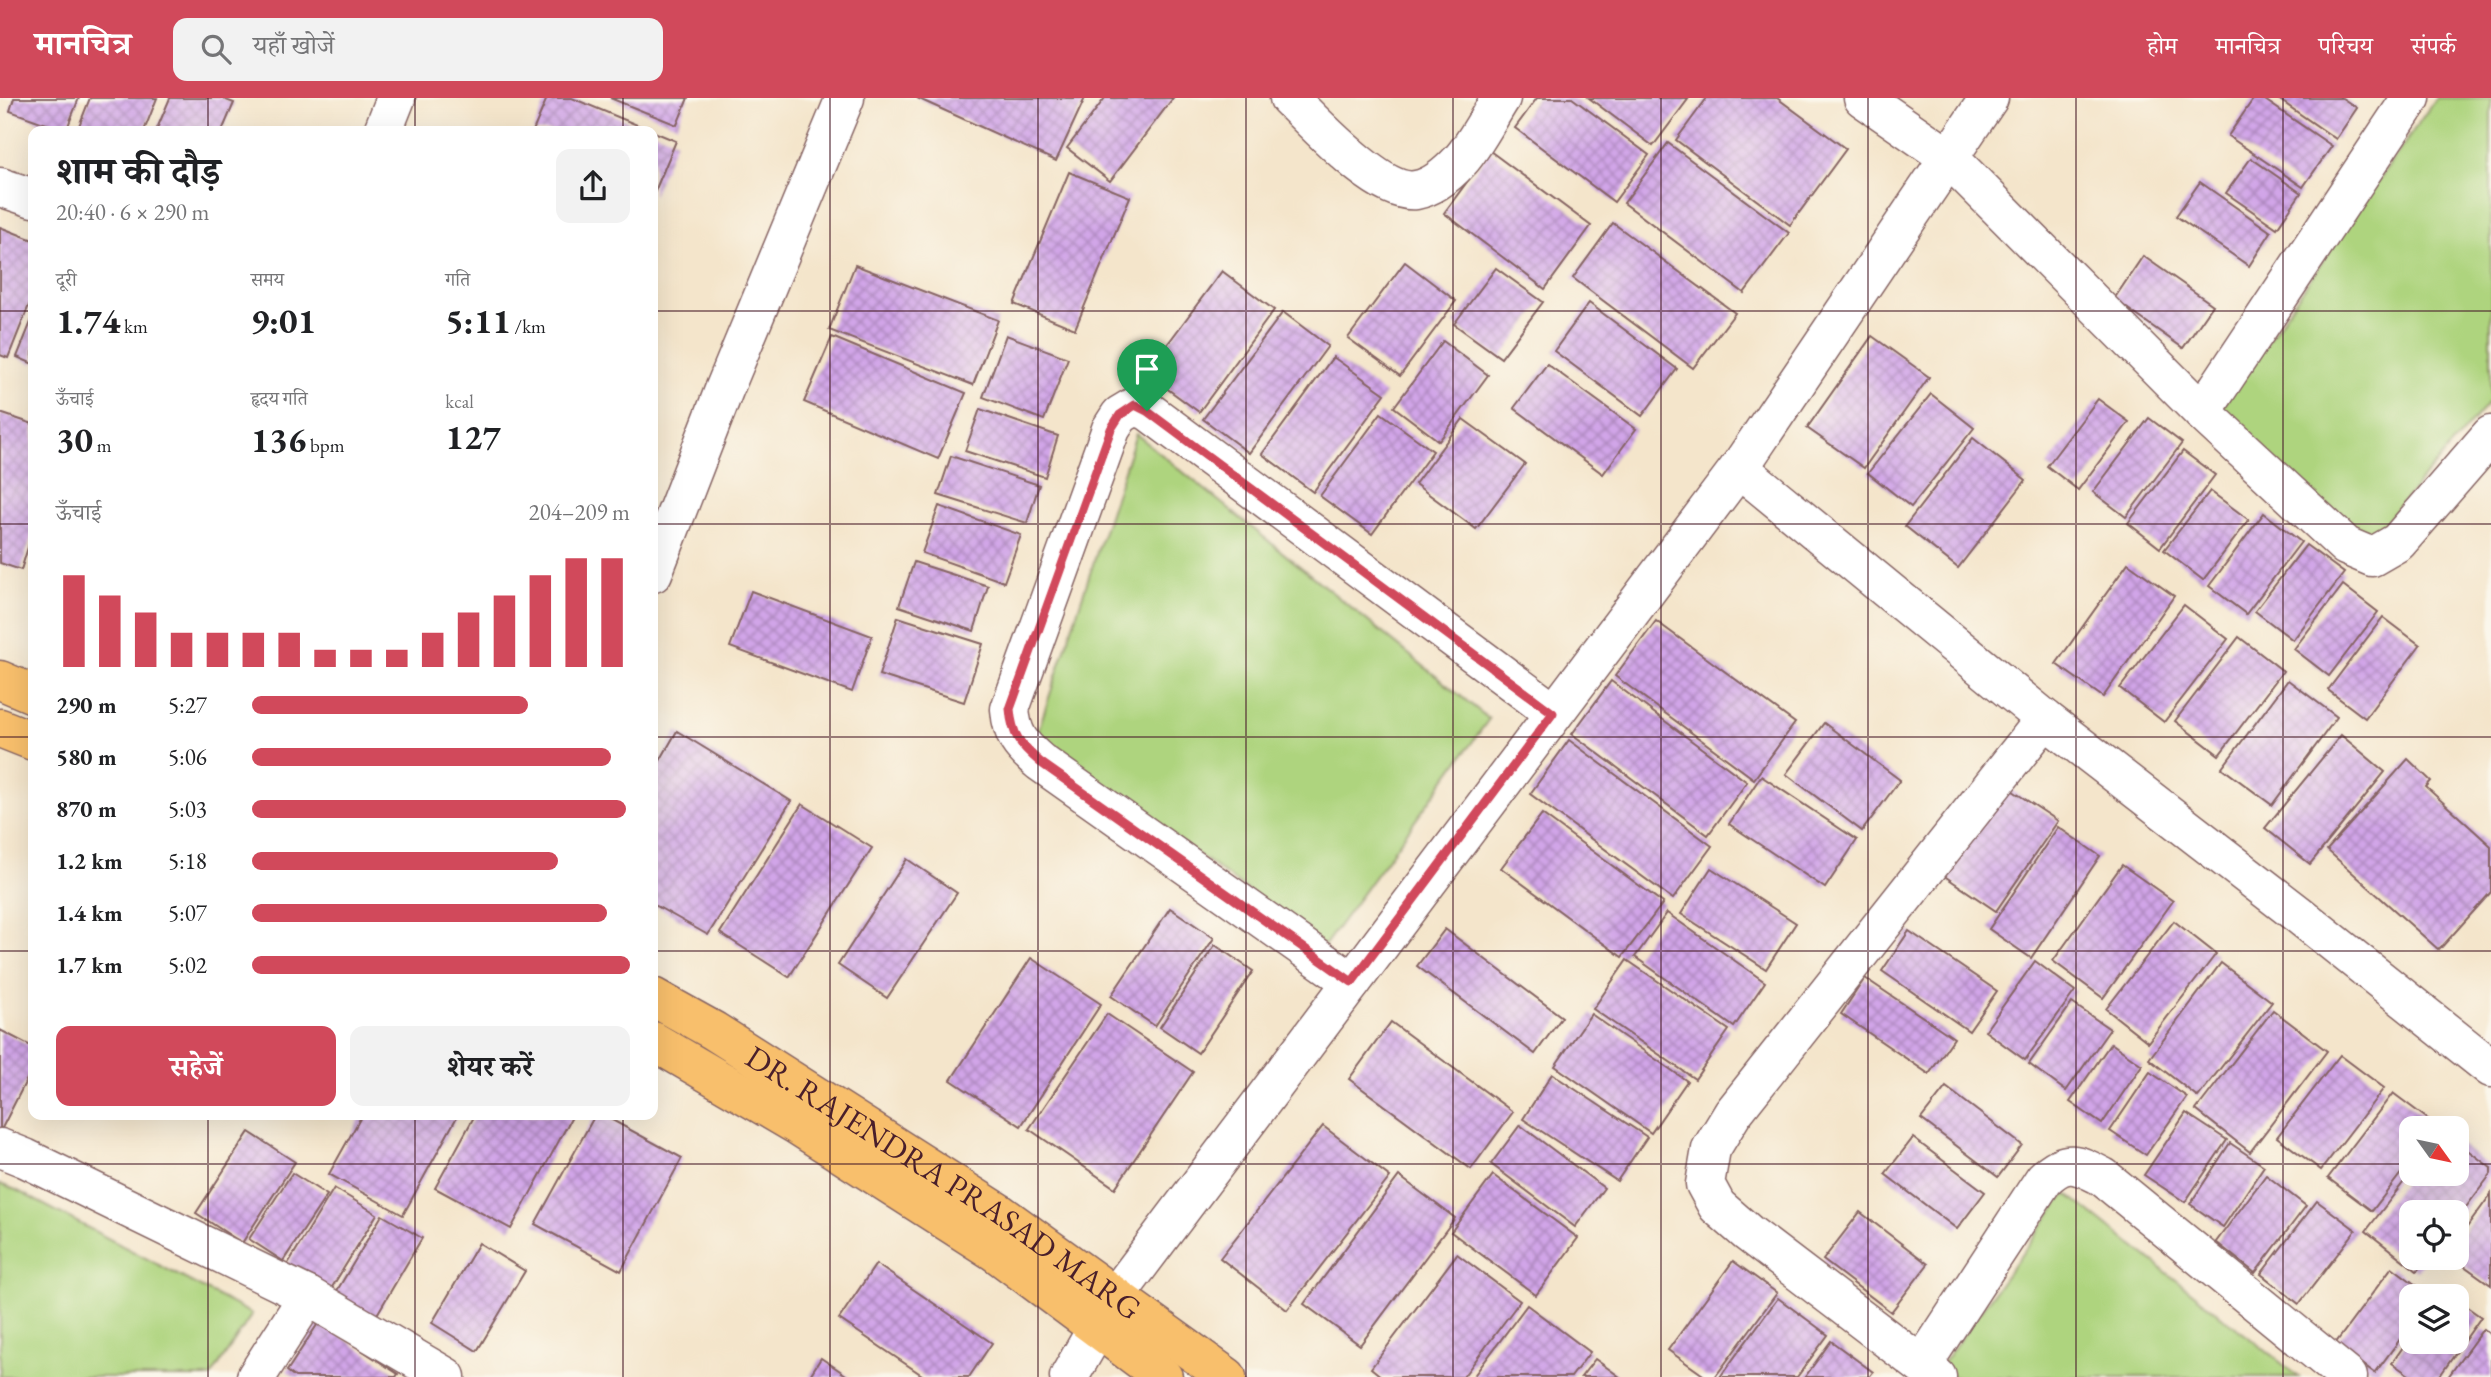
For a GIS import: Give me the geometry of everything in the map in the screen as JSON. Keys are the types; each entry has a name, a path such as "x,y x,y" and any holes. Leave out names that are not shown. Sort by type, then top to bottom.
{"main road":[{"path":"0,680 28,692"},
{"path":"0,728 28,739"},
{"name":"DR. RAJENDRA PRASAD MARG","path":"658,999 714,1031 998,1212 1106,1312 1163,1377"},
{"name":"DR. RAJENDRA PRASAD MARG","path":"658,1044 795,1124 995,1252 1227,1377"}],"street":[{"path":"385,126 396,98"},
{"path":"658,560 724,390 845,98"},
{"path":"1289,98 1367,171 1389,185 1415,190 1438,180 1461,160 1501,98"},
{"path":"1863,98 1948,157 2202,412 2346,546 2372,557 2398,542 2491,435"},
{"path":"1069,1377 1106,1312 1738,468 1989,98"},
{"path":"2202,412 2410,98"},
{"path":"0,187 28,196"},
{"path":"1352,982 1040,762 1024,748 1011,728 1010,709 1111,429 1120,415 1135,405 1147,411 1553,713"},
{"path":"1738,468 2045,719 2484,1049"},
{"path":"2045,719 1741,1102 1710,1149 1704,1184 1717,1206 1748,1233 1930,1371 2044,1179 2056,1167 2070,1163 2103,1177 2348,1377"},
{"path":"0,1148 308,1296 446,1377"},
{"path":"256,1377 308,1296"}],"green space":[{"path":"2436,98 2491,98 2491,400 2367,543 2213,419"},
{"path":"1136,434 1489,719 1324,946 1036,737"},
{"path":"0,1184 252,1314 211,1377 0,1377"},
{"path":"2066,1193 2299,1377 1945,1377 1937,1371"}],"building":[{"path":"14,98 79,98 68,126 52,126 10,111"},
{"path":"90,98 157,98 146,126 79,126"},
{"path":"170,98 221,98 234,103 224,126 158,126"},
{"path":"547,98 572,98 640,126 535,126"},
{"path":"610,98 688,98 677,125"},
{"path":"917,98 1085,98 1056,161"},
{"path":"1105,98 1173,98 1110,181 1067,148"},
{"path":"1537,98 1572,98 1649,155 1614,202 1515,128"},
{"path":"1589,98 1689,98 1653,146"},
{"path":"1707,98 1777,98 1846,149 1790,225 1676,140"},
{"path":"2254,98 2262,98 2332,146 2303,187 2228,136"},
{"path":"2277,98 2342,98 2357,108 2336,139"},
{"path":"658,133 676,141 658,184"},
{"path":"1668,143 1789,233 1744,293 1624,203"},
{"path":"1490,151 1591,226 1545,289 1444,213"},
{"path":"2251,158 2301,193 2277,228 2226,193"},
{"path":"1069,172 1130,197 1075,329 1014,304"},
{"path":"2200,182 2271,232 2249,266 2176,216"},
{"path":"1613,223 1735,313 1693,368 1573,278"},
{"path":"0,227 28,238 28,308 8,358 0,355"},
{"path":"2143,256 2213,305 2183,348 2114,299"},
{"path":"1405,262 1456,301 1400,376 1348,338"},
{"path":"855,265 998,320 973,385 829,330"},
{"path":"1496,268 1543,302 1501,358 1454,324"},
{"path":"1222,271 1274,310 1199,412 1146,373"},
{"path":"1589,303 1677,369 1642,416 1554,351"},
{"path":"1283,312 1328,346 1249,453 1203,419"},
{"path":"28,330 28,362 17,357"},
{"path":"1006,335 1068,358 1044,420 983,397"},
{"path":"1872,336 1929,377 1864,468 1807,428"},
{"path":"832,337 966,393 938,459 804,402"},
{"path":"1443,341 1488,375 1439,441 1394,407"},
{"path":"1333,357 1385,394 1313,492 1262,454"},
{"path":"1547,364 1636,429 1603,474 1514,408"},
{"path":"1931,394 1974,428 1911,507 1868,473"},
{"path":"2098,399 2129,422 2078,490 2047,466"},
{"path":"980,409 1058,436 1045,477 965,451"},
{"path":"0,413 28,422 28,547 21,570 0,563"},
{"path":"1381,413 1433,451 1372,534 1320,496"},
{"path":"2149,418 2182,443 2126,517 2093,492"},
{"path":"1463,419 1525,464 1476,529 1415,484"},
{"path":"1973,438 2026,480 1958,568 1905,526"},
{"path":"2183,451 2215,475 2160,548 2128,523"},
{"path":"951,456 1039,485 1027,523 938,495"},
{"path":"2210,491 2249,520 2203,580 2164,550"},
{"path":"939,506 1021,535 1004,582 922,553"},
{"path":"2264,513 2301,542 2246,614 2209,586"},
{"path":"2306,545 2344,573 2293,640 2255,611"},
{"path":"914,562 988,586 974,631 899,606"},
{"path":"2128,563 2174,596 2103,697 2056,664"},
{"path":"2343,585 2378,612 2329,676 2294,649"},
{"path":"751,591 872,636 852,692 730,647"},
{"path":"2184,605 2228,639 2164,722 2120,688"},
{"path":"898,617 983,644 964,702 879,675"},
{"path":"2383,617 2420,645 2365,718 2328,690"},
{"path":"1656,621 1795,723 1754,779 1615,676"},
{"path":"2239,637 2283,671 2219,755 2175,721"},
{"path":"2288,680 2337,717 2272,805 2222,768"},
{"path":"1611,681 1747,782 1708,835 1572,734"},
{"path":"1824,723 1900,780 1862,831 1786,774"},
{"path":"677,731 791,801 708,935 658,907 658,764"},
{"path":"2341,735 2385,772 2310,864 2265,828"},
{"path":"1569,740 1712,846 1673,899 1530,794"},
{"path":"2408,759 2431,781 2426,787 2491,846 2491,892 2439,950 2327,850"},
{"path":"1761,776 1857,840 1825,888 1729,824"},
{"path":"2004,785 2058,821 1996,911 1943,875"},
{"path":"802,804 872,848 789,977 720,933"},
{"path":"1542,814 1663,903 1622,957 1501,868"},
{"path":"2058,827 2100,856 2031,958 1989,929"},
{"path":"907,859 957,893 887,998 838,965"},
{"path":"2122,865 2173,901 2103,998 2053,961"},
{"path":"1711,868 1796,923 1766,969 1681,914"},
{"path":"1170,908 1214,938 1155,1026 1111,996"},
{"path":"1667,913 1765,982 1734,1027 1635,957"},
{"path":"2174,921 2216,954 2148,1042 2106,1009"},
{"path":"1445,929 1562,1017 1535,1054 1417,966"},
{"path":"1909,931 1997,991 1969,1031 1882,971"},
{"path":"1215,945 1253,971 1198,1053 1160,1027"},
{"path":"1031,958 1101,1004 1021,1126 951,1080"},
{"path":"1627,960 1729,1030 1695,1079 1593,1009"},
{"path":"2035,961 2075,991 2025,1060 1985,1031"},
{"path":"2221,963 2272,1002 2198,1097 2149,1059"},
{"path":"1865,978 1954,1038 1929,1074 1841,1014"},
{"path":"2072,1003 2110,1029 2066,1091 2029,1064"},
{"path":"2273,1010 2327,1051 2250,1152 2196,1110"},
{"path":"1107,1014 1193,1072 1115,1188 1029,1129"},
{"path":"1591,1014 1687,1081 1651,1133 1555,1066"},
{"path":"1391,1022 1513,1112 1471,1169 1349,1079"},
{"path":"0,1030 28,1044 28,1077 0,1132"},
{"path":"2111,1043 2142,1065 2102,1124 2070,1102"},
{"path":"2340,1055 2384,1088 2321,1170 2277,1137"},
{"path":"2150,1072 2187,1097 2146,1155 2110,1131"},
{"path":"1552,1074 1647,1137 1617,1181 1523,1119"},
{"path":"1946,1087 2022,1145 1998,1177 1921,1119"},
{"path":"2393,1093 2424,1116 2399,1116 2399,1176 2372,1211 2328,1178"},
{"path":"2186,1113 2227,1140 2185,1202 2144,1175"},
{"path":"359,1120 455,1120 403,1215 329,1174"},
{"path":"472,1120 570,1120 511,1229 435,1188"},
{"path":"592,1120 612,1120 682,1158 621,1271 535,1224"},
{"path":"1520,1125 1604,1188 1575,1227 1491,1164"},
{"path":"1323,1126 1390,1177 1287,1310 1220,1258"},
{"path":"249,1132 295,1162 242,1243 196,1213"},
{"path":"1913,1138 1985,1192 1957,1229 1885,1174"},
{"path":"2230,1143 2264,1166 2223,1227 2190,1204"},
{"path":"2469,1151 2491,1168 2491,1174 2469,1203 2469,1200 2399,1200 2399,1257 2366,1231 2401,1186 2469,1186"},
{"path":"292,1173 327,1195 283,1261 249,1239"},
{"path":"1493,1175 1578,1238 1536,1295 1451,1232"},
{"path":"2266,1175 2306,1206 2255,1273 2216,1242"},
{"path":"1399,1176 1455,1218 1360,1345 1304,1304"},
{"path":"334,1188 377,1214 326,1297 283,1272"},
{"path":"2491,1194 2491,1285 2469,1269 2469,1224"},
{"path":"2317,1201 2356,1230 2299,1304 2261,1274"},
{"path":"1860,1212 1928,1264 1891,1312 1823,1260"},
{"path":"382,1215 422,1238 372,1323 332,1299"},
{"path":"479,1243 525,1271 477,1351 432,1323"},
{"path":"1457,1254 1520,1301 1463,1377 1382,1377 1371,1368"},
{"path":"1733,1261 1777,1293 1715,1377 1706,1377 1668,1350"},
{"path":"876,1264 992,1343 969,1377 925,1377 839,1319"},
{"path":"2392,1267 2415,1284 2399,1284 2399,1341 2375,1373 2335,1344"},
{"path":"1778,1298 1828,1335 1797,1377 1720,1377"},
{"path":"1527,1305 1590,1352 1571,1377 1473,1377"},
{"path":"2469,1308 2481,1317 2469,1334"},
{"path":"319,1322 398,1374 396,1377 295,1377 287,1371"},
{"path":"2483,1329 2491,1335 2491,1377 2448,1377 2465,1354 2469,1354 2469,1348"},
{"path":"1831,1341 1873,1372 1869,1377 1805,1377"},
{"path":"2399,1353 2455,1354 2439,1377 2412,1377 2392,1363"},
{"path":"821,1358 849,1377 809,1377"},
{"path":"1595,1359 1620,1377 1581,1377"}],"route":[{"path":"1135,405 1147,411 1553,713 1352,982 1040,762 1024,748 1011,728 1010,709 1111,429 1120,415 1135,405"}]}
